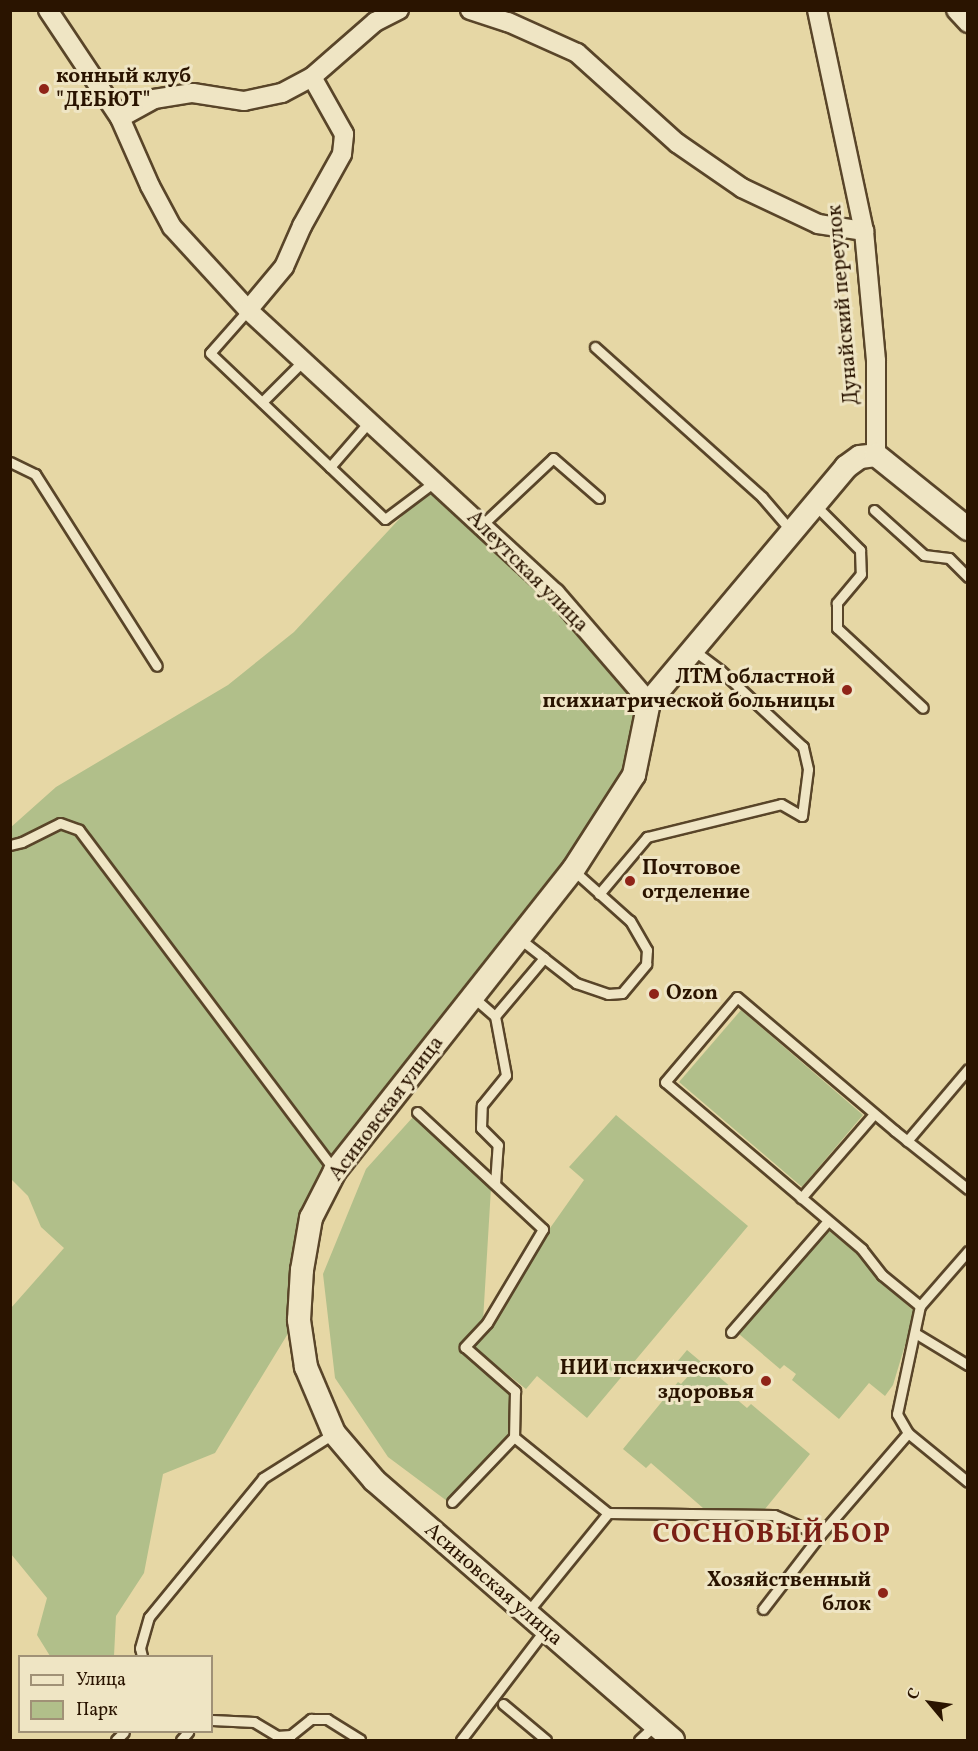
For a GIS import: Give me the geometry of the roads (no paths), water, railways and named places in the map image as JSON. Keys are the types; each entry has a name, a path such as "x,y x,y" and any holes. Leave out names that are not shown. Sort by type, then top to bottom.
{"street":[{"name":"Алеутская улица","path":"48,10 120,118 150,186 172,227 248,310 433,483 483,524 555,593 649,702"},
{"path":"120,118 154,99 193,93 244,101 282,93 312,77 375,22 399,10"},
{"path":"470,10 508,22 577,53 677,143 742,188 818,224 864,231"},
{"name":"Дунайский переулок","path":"817,10 864,231 876,362 876,455"},
{"path":"956,10 968,23"},
{"path":"248,310 284,267 302,226 342,154 344,134 312,77"},
{"path":"649,702 846,467 860,457 876,455 968,529"},
{"name":"Асиновская улица","path":"649,702 634,775 573,870 335,1172 311,1218 302,1270 299,1320 306,1367 334,1433 374,1480 544,1631 647,1733 673,1740"}],"lane":[{"path":"248,310 210,353 385,519 433,483"},
{"path":"595,347 762,497 792,532"},
{"path":"262,402 303,361"},
{"path":"330,467 369,422"},
{"path":"483,524 553,458 599,498"},
{"path":"10,462 35,474 157,666"},
{"path":"815,506 860,550 861,574 837,603 837,628 923,708"},
{"path":"874,510 924,555 949,558 968,577"},
{"path":"600,894 647,837 781,804 802,816 808,769 803,747 720,670 693,650"},
{"path":"10,845 22,842 60,823 79,830 335,1172"},
{"path":"519,939 576,983 608,994 622,993 646,964 647,950 630,921 573,870"},
{"path":"495,1016 544,958"},
{"path":"473,997 495,1016 506,1075 482,1105 481,1128 498,1145 495,1184"},
{"path":"920,1306 882,1275 862,1250 665,1082 737,997 874,1114 968,1189"},
{"path":"907,1141 968,1070"},
{"path":"417,1112 543,1229 487,1323 465,1347 515,1391 514,1437 452,1502"},
{"path":"801,1198 874,1114"},
{"path":"731,1332 828,1221"},
{"path":"968,1251 920,1306 897,1414 908,1433 968,1482"},
{"path":"915,1333 968,1365"},
{"path":"142,1655 140,1648 149,1617 263,1478 334,1433"},
{"path":"763,1610 820,1535 908,1433"},
{"path":"514,1437 608,1513 774,1515 820,1535"},
{"path":"526,1615 608,1513"},
{"path":"461,1740 544,1631"},
{"path":"503,1704 546,1740"},
{"path":"213,1720 254,1722 277,1736 291,1736 311,1719 327,1719 360,1740"}],"place":[{"name":"конный клуб \"ДЕБЮТ\"","path":"44,89"},
{"name":"ЛТМ областной психиатрической больницы","path":"847,690"},
{"name":"Почтовое отделение","path":"630,881"},
{"name":"Ozon","path":"654,994"},
{"name":"НИИ психического здоровья","path":"766,1381"},
{"name":"Хозяйственный блок","path":"883,1593"}],"district":[{"name":"СОСНОВЫЙ БОР","path":"772,1536"}]}
